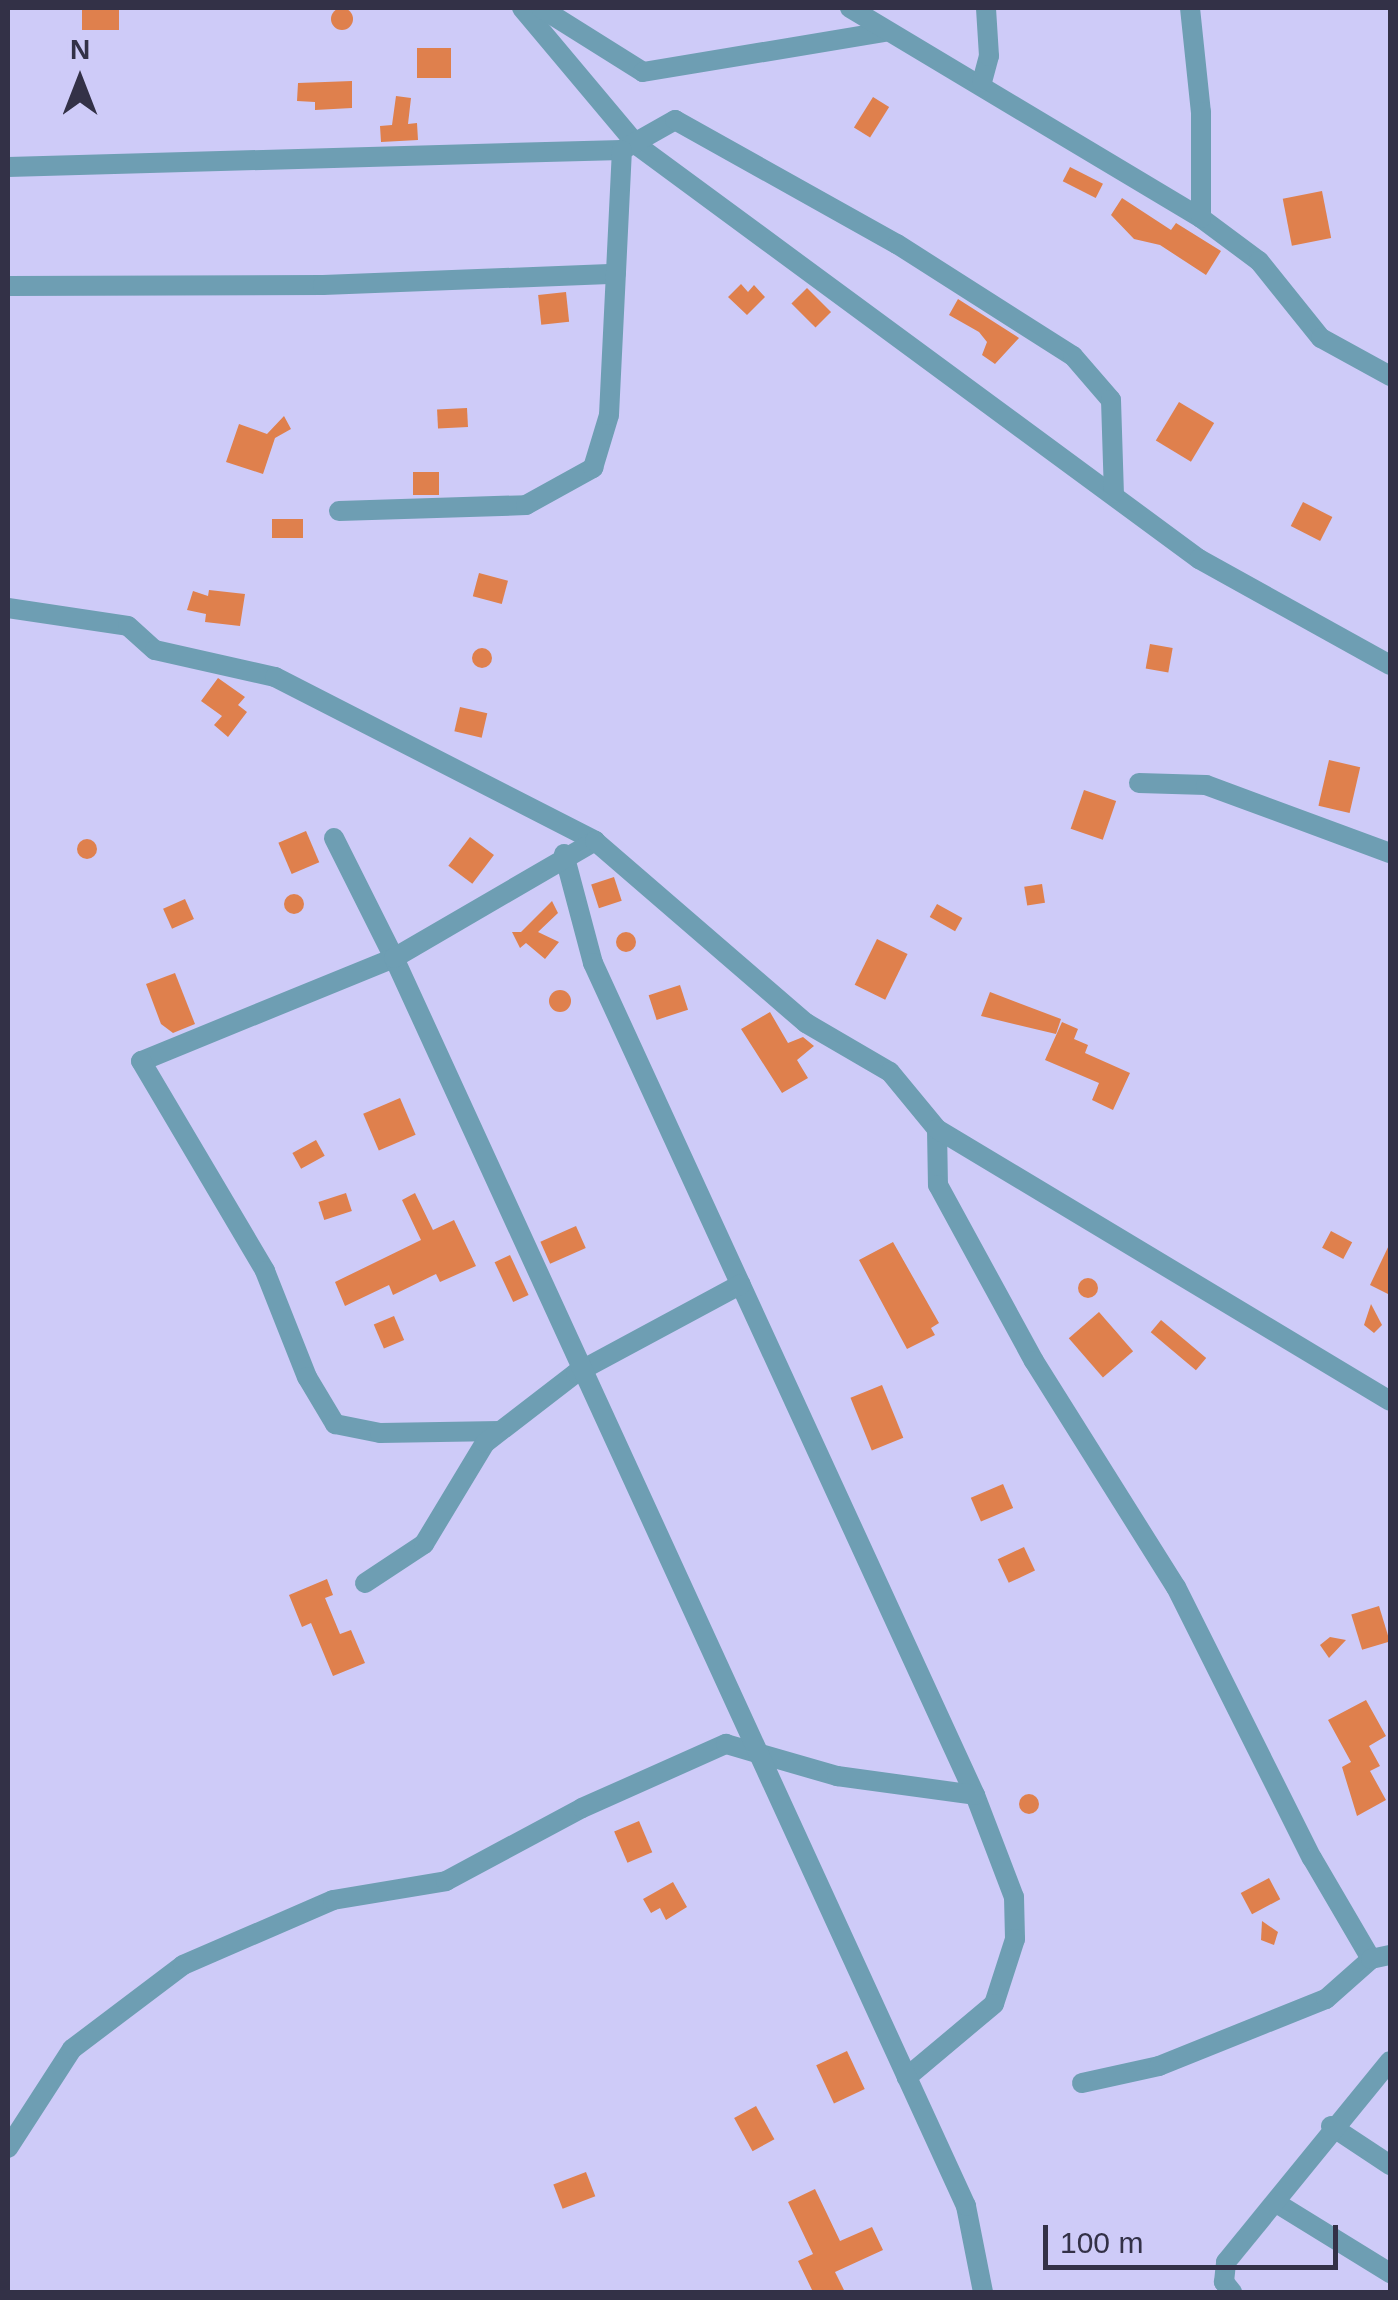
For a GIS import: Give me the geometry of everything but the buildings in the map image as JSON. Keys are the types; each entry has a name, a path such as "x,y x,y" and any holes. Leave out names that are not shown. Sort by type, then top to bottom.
{"street":[{"path":"522,8 630,148 1199,559 1390,666"},
{"path":"541,8 643,72 884,32"},
{"path":"850,8 884,32 982,82 1201,218 1259,260 1321,338 1390,376"},
{"path":"982,82 989,56 986,8"},
{"path":"1190,8 1201,112 1201,218"},
{"path":"8,167 630,148 675,120 897,244 1074,356 1111,400 1114,494"},
{"path":"339,510 526,505 593,468 609,416 616,274 630,148"},
{"path":"8,286 323,286 616,274"},
{"path":"8,608 128,626 155,650 275,677 595,842 806,1023 890,1072 937,1129 1390,1401"},
{"path":"1138,783 1206,785 1390,853"},
{"path":"334,838 394,958 966,2206 983,2292"},
{"path":"500,1432 380,1433 335,1424 307,1378 266,1270 141,1061 394,958 564,854 595,842"},
{"path":"564,854 593,963 976,1795 1014,1897 1015,1938 994,2004 907,2077"},
{"path":"937,1129 938,1186 1034,1361 1176,1587 1312,1858 1381,1957 1326,1998 1159,2066 1082,2083"},
{"path":"365,1583 424,1544 486,1442 581,1370 741,1284"},
{"path":"8,2148 72,2049 183,1965 333,1900 446,1881 582,1808 726,1744 759,1749 838,1776 976,1795"},
{"path":"1232,2292 1224,2282 1226,2262 1278,2204 1332,2126 1390,2061"},
{"path":"1332,2126 1390,2165"},
{"path":"1278,2204 1390,2272"}]}
